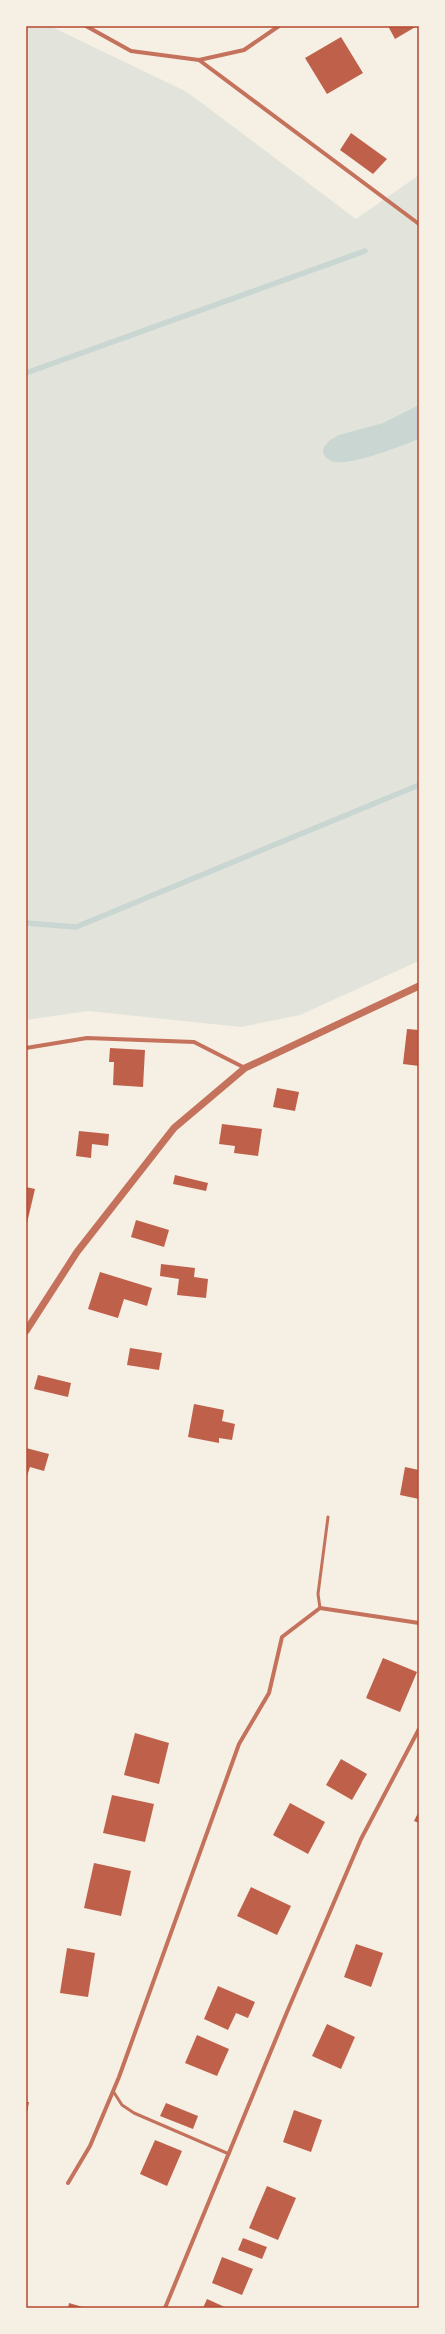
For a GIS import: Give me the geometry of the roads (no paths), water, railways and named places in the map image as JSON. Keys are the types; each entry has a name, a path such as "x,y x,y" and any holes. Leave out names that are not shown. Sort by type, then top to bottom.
{"street":[{"path":"86,26 131,51 199,60 244,50 279,26"},
{"path":"199,60 419,224"},
{"path":"26,1331 77,1252 174,1128 244,1068 419,986"},
{"path":"26,1048 87,1038 194,1042 244,1068"},
{"path":"68,2183 90,2146 113,2091 239,1744 269,1693 282,1637 320,1608 419,1623"},
{"path":"165,2308 228,2154 361,1839 419,1729"}],"lane":[{"path":"320,1608 318,1594 328,1517"},
{"path":"113,2091 122,2105 134,2113 228,2154"}],"waterway":[{"path":"26,373 365,251"},
{"path":"26,923 76,927 419,785"}]}
